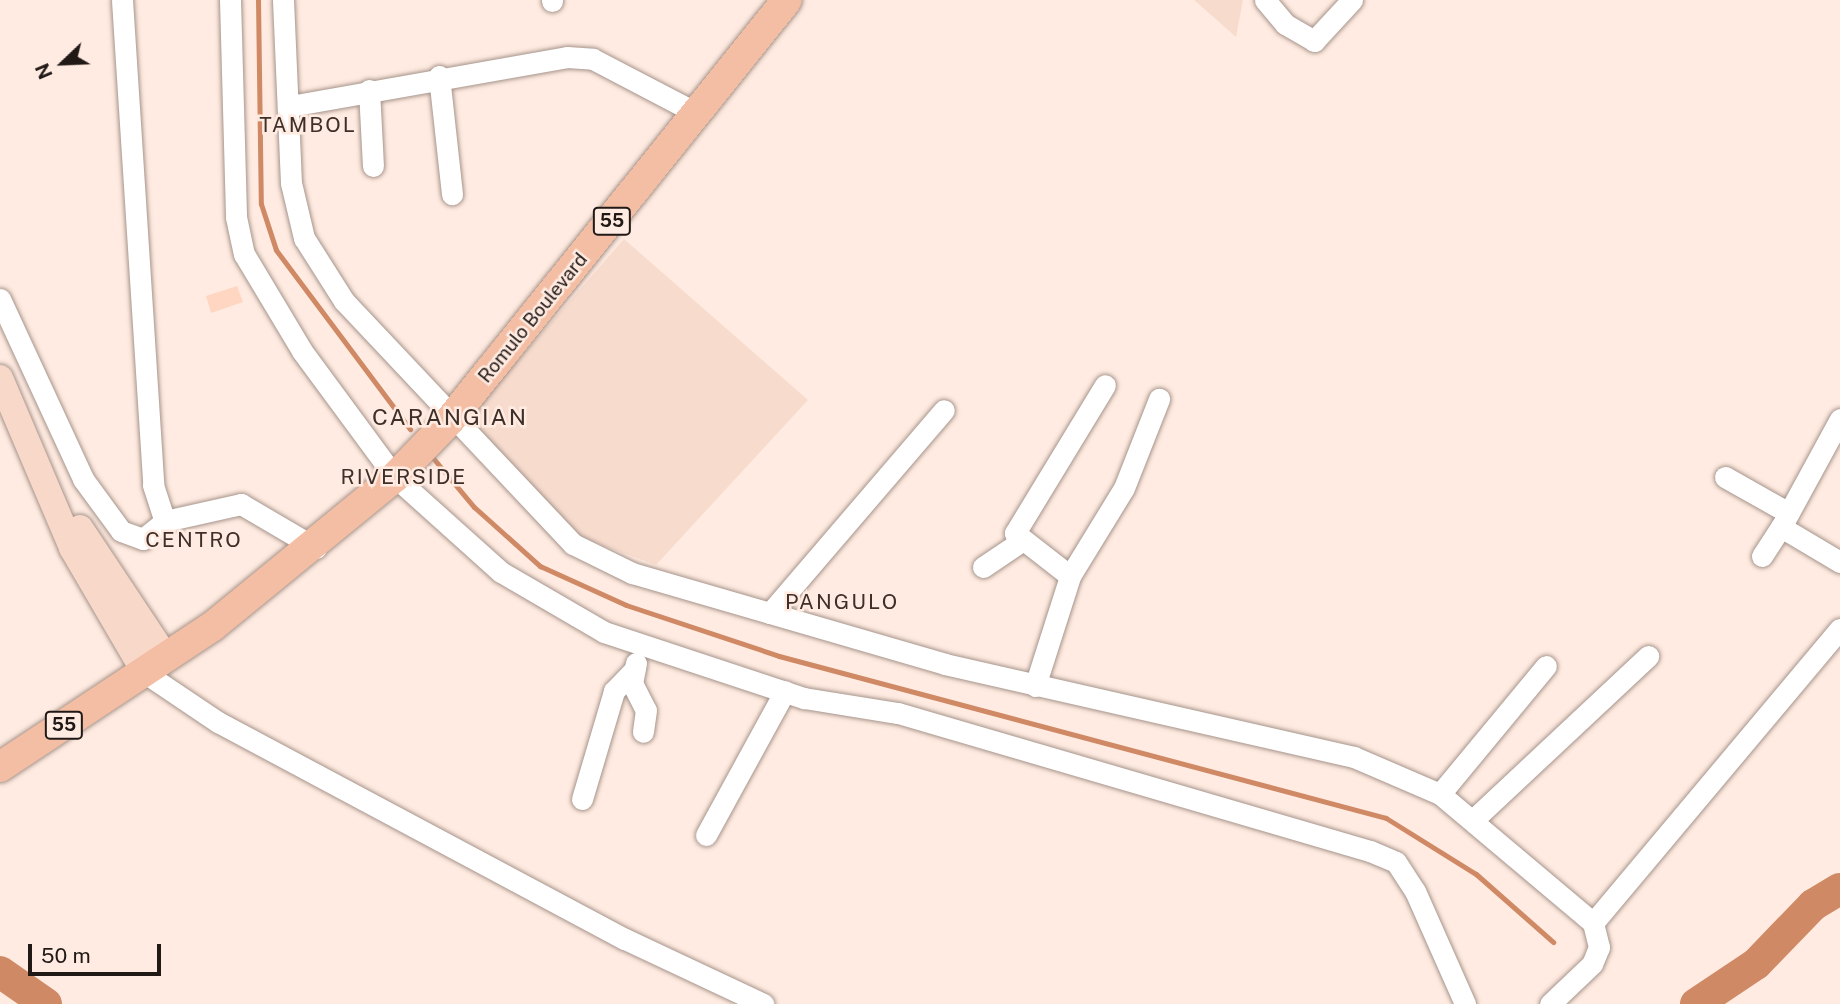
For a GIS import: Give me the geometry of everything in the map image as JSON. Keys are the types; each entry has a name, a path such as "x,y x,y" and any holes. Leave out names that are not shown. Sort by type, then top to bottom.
{"highway":[{"name":"Romulo Boulevard","path":"0,767 147,672 316,548 395,477 450,420 787,0"}],"main road":[{"path":"0,378 42,476 147,672"}],"street":[{"path":"122,0 153,485 165,522"},
{"path":"230,0 236,217 244,254 302,351 395,477 501,572 566,614 639,644 785,691 898,713 1387,859 1415,891 1465,1004"},
{"path":"285,0 291,183 304,238 344,301 450,420 573,544 632,573 1035,686 1354,757 1440,794 1593,923 1599,947 1592,964 1550,1004"},
{"path":"1265,0 1285,24 1314,41 1352,0"},
{"path":"290,106 542,57 593,59 698,114"},
{"path":"439,76 452,194"},
{"path":"369,90 373,166"},
{"path":"0,299 106,515 132,538 143,539 165,522 241,504 316,548"},
{"path":"1070,576 1020,542 1015,533 1105,385"},
{"path":"1035,686 1070,576 1124,488 1159,398"},
{"path":"770,613 944,410"},
{"path":"1762,556 1840,419"},
{"path":"1725,478 1840,562"},
{"path":"983,567 1020,542"},
{"path":"1593,923 1840,629"},
{"path":"639,644 633,687 647,715 643,732"},
{"path":"1473,820 1648,656"},
{"path":"1440,794 1546,666"},
{"path":"582,799 614,691 634,670"},
{"path":"147,672 230,728 625,939 763,1004"},
{"path":"706,835 785,691"}],"shaded area":[{"path":"1194,0 1243,0 1236,37"},
{"path":"624,239 808,400 656,565 580,537 463,423"},
{"path":"237,286 243,302 211,313 206,296"}],"waterway":[{"path":"258,0 261,204 276,250 410,429"},
{"path":"433,458 474,507 540,566 626,605 779,656 1386,818 1476,874 1553,942"},
{"path":"1696,1004 1756,964 1813,905 1840,889"},
{"path":"0,972 46,1004"}],"district":[{"name":"TAMBOL","path":"308,125"},
{"name":"CARANGIAN","path":"450,417"},
{"name":"RIVERSIDE","path":"404,477"},
{"name":"CENTRO","path":"194,540"},
{"name":"PANGULO","path":"842,602"}]}
